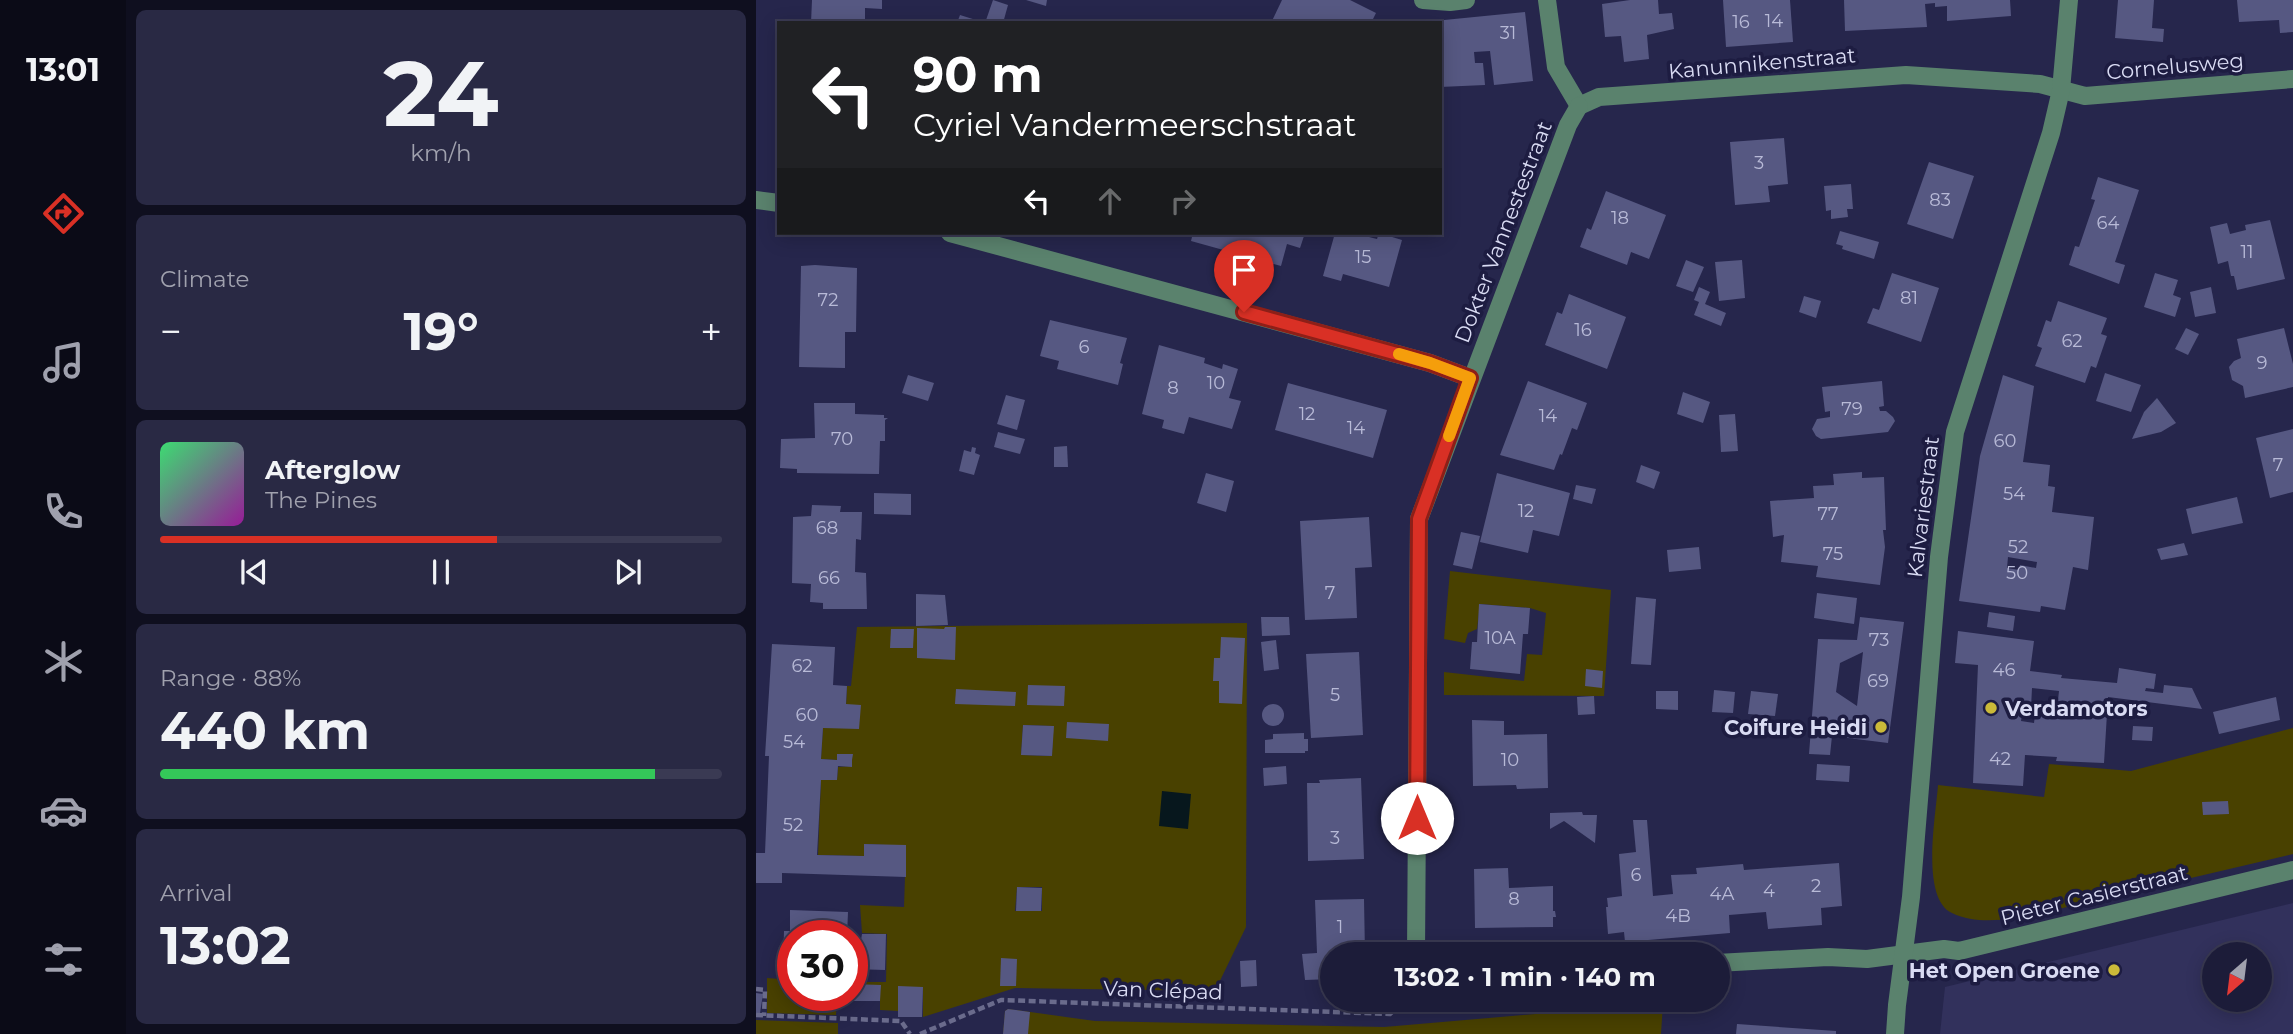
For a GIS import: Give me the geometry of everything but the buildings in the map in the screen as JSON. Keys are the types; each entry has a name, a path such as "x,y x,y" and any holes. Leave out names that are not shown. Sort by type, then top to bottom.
{"street":[{"path":"1423,0 1466,0"},
{"path":"1547,0 1556,67 1579,106"},
{"name":"Kalvariestraat","path":"1895,1034 1905,955 1939,557 1955,432 2052,133 2061,90 2068,0"},
{"name":"Kanunnikenstraat","path":"1579,106 1599,97 1906,75 2040,84 2061,90"},
{"name":"Cornelusweg","path":"2061,90 2085,96 2293,79"},
{"name":"Dokter Vannestestraat","path":"1416,942 1419,519 1470,378 1568,125 1579,106"},
{"path":"756,200 777,202"},
{"path":"957,235 1430,363 1470,378"},
{"name":"Pieter Casierstraat","path":"1905,955 1944,949 1959,951 2293,870"},
{"path":"1730,961 1828,957 1867,959 1905,955"}],"path":[{"path":"756,989 765,990 764,1016"},
{"name":"Van Clépad","path":"920,1034 1001,1000 1320,1011"},
{"name":"Van Clépad","path":"1334,1012 1392,1012"},
{"path":"756,1015 901,1021 910,1034"}],"shaded area":[{"path":"1450,571 1611,590 1604,696 1444,695 1444,672 1524,681 1527,654 1542,655 1546,613 1530,608 1480,604 1477,629 1468,633 1465,643 1444,639"},
{"path":"1247,623 1246,927 1215,991 1015,988 923,1017 923,988 898,1011 880,1010 880,985 868,985 868,982 886,982 887,934 868,933 868,920 861,920 860,905 904,907 906,846 865,844 864,856 818,855 821,780 837,780 838,767 852,766 852,754 838,754 837,760 821,759 823,728 845,728 847,686 851,686 857,627","holes":["1023,725 1053,726 1052,756 1021,755","1017,887 1042,887 1042,911 1015,911"]},
{"path":"2293,728 2293,854 2016,919 1967,918 1952,913 1942,904 1936,891 1932,855 1938,785 2044,797 2049,764 2131,771"},
{"path":"1162,791 1191,794 1188,829 1159,826"},
{"name":"Het Open Groene","path":"2293,903 2293,1034 1940,1034 1945,987"},
{"path":"767,978 777,979 777,1011 836,1011 836,1015 767,1013"},
{"path":"1008,1009 1095,1021 1384,1027 1558,1012 1662,1012 1661,1034 1003,1034 1005,1011"},
{"path":"756,1020 838,1023 838,1034 756,1034"}],"slow traffic":[{"path":"1399,354 1470,378 1449,436"}],"place":[{"name":"Verdamotors","path":"1991,708"},
{"name":"Coifure Heidi","path":"1881,727"},
{"name":"Het Open Groene","path":"2114,970"}],"route":[{"path":"1244,312 1430,363 1470,378 1419,519 1417,818"}]}
